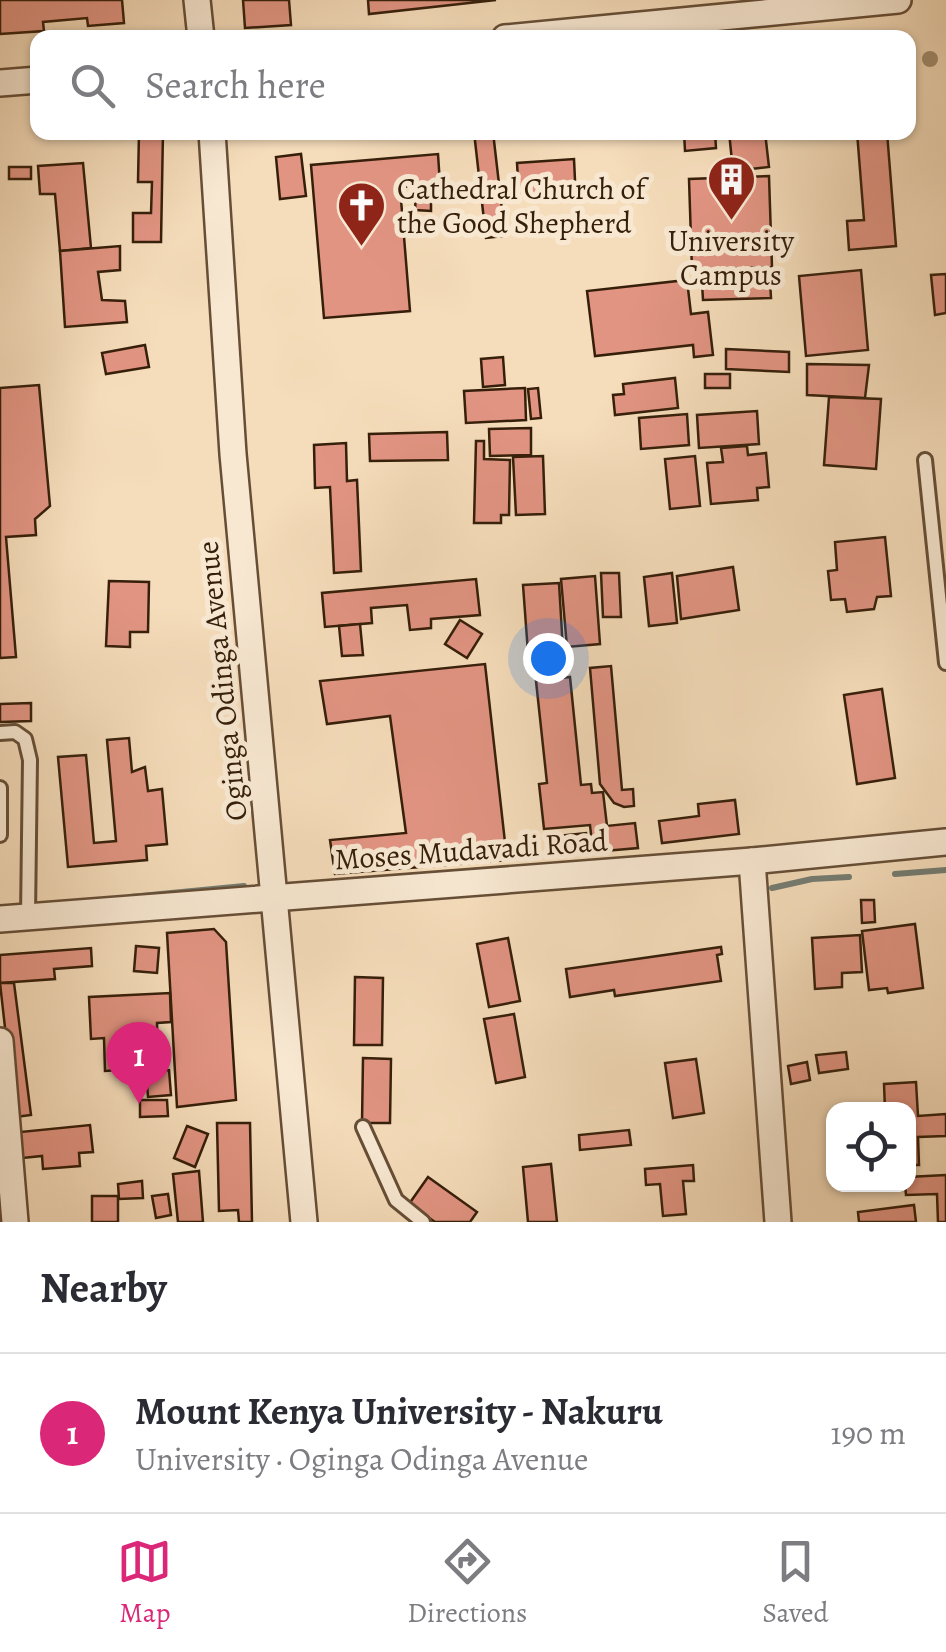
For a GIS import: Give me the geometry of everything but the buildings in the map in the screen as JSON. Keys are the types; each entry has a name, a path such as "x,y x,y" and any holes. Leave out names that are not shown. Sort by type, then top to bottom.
{"street":[{"path":"197,0 199,30"},
{"path":"574,30 778,6 898,0"},
{"path":"0,83 30,81"},
{"name":"Oginga Odinga Avenue","path":"213,140 233,454 304,1222"},
{"name":"Moses Mudavadi Road","path":"0,920 946,842"},
{"path":"752,861 778,1222"},
{"path":"0,1042 15,1222"}],"lane":[{"path":"925,460 946,663"},
{"path":"0,733 15,732 25,739 30,760 28,916"},
{"path":"0,788 0,835"},
{"path":"362,1128 396,1200 423,1222"}],"waterway":[{"path":"895,874 946,870"},
{"path":"772,888 812,879 849,877"},
{"path":"130,897 244,886"}],"place":[{"name":"University Campus","path":"731,222"},
{"name":"Cathedral Church of the Good Shepherd","path":"362,248"},
{"name":"Mount Kenya University - Nakuru","path":"139,1104"}]}
